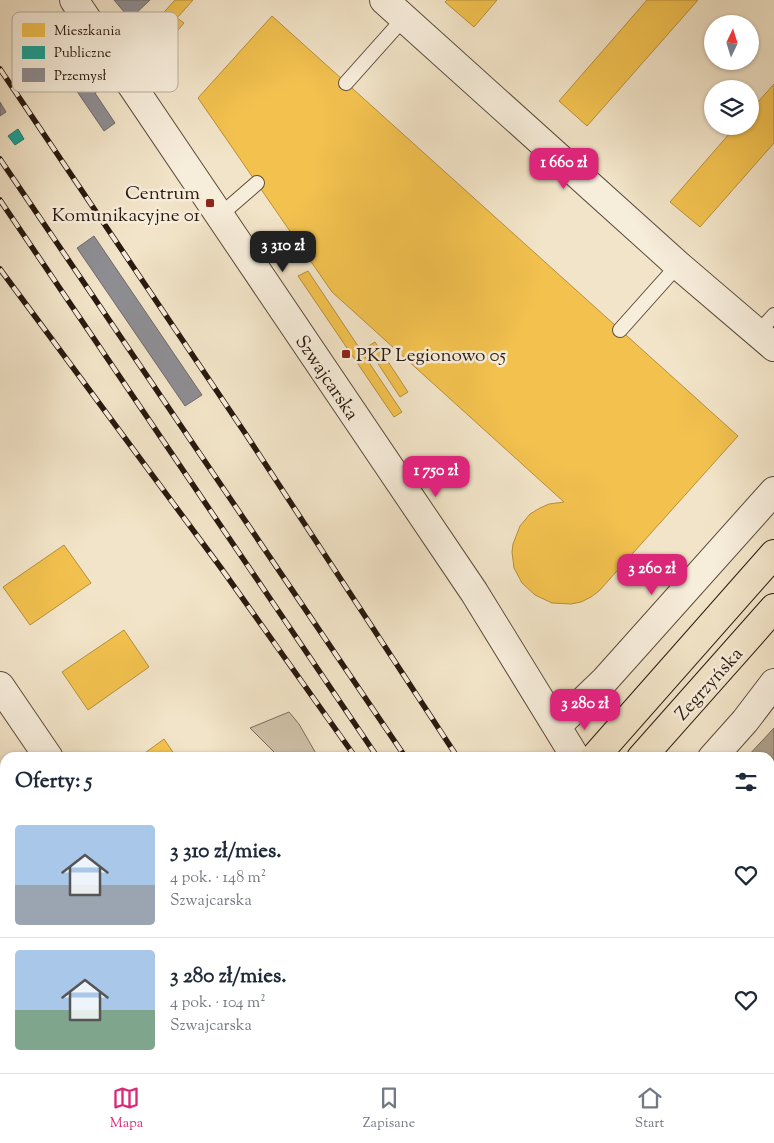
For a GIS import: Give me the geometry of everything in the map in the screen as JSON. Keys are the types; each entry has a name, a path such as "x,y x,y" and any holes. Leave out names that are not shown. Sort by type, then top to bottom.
{"main road":[{"name":"Zegrzyńska","path":"599,752 774,554"},
{"name":"Zegrzyńska","path":"646,752 774,608"}],"street":[{"name":"Szwajcarska","path":"74,0 82,12"},
{"path":"394,9 678,265 769,331"},
{"name":"Szwajcarska","path":"136,92 468,584 572,752"},
{"path":"557,726 605,680 774,491"},
{"path":"717,752 745,721 774,683"},
{"path":"0,686 45,752"}],"lane":[{"path":"346,83 394,9"},
{"path":"219,216 257,183"},
{"path":"620,330 678,265"}],"shaded area":[{"path":"289,712 299,724 315,752 274,752 250,728"},
{"path":"774,728 774,752 752,752"}],"building: Mieszkania":[{"path":"175,0 193,0 178,17 178,12 164,12"},
{"path":"447,0 497,0 474,27 445,2"},
{"path":"647,0 698,0 587,126 559,101"},
{"path":"272,16 738,436 599,591 591,597 571,604 552,603 535,595 522,583 514,568 512,552 520,526 530,514 540,508 549,504 564,502 332,292 198,98"},
{"path":"178,19 184,23 178,30"},
{"path":"774,84 774,143 700,227 670,202 728,135 759,135 759,101"},
{"path":"308,271 402,412 394,417 298,276"},
{"path":"375,342 408,392 400,397 367,347"},
{"path":"64,545 91,583 30,625 3,587"},
{"path":"124,630 149,667 88,710 62,672"},
{"path":"164,739 173,752 146,752"}],"building: Publiczne":[{"path":"18,129 24,139 15,145 8,136"}],"building: Przemysł":[{"path":"114,0 150,0 137,12 124,12"},
{"path":"77,92 96,92 95,93 115,123 104,131"},
{"path":"0,102 6,112 0,116"},
{"path":"94,236 202,395 185,406 77,248"}],"railway":[{"path":"0,69 12,87"},
{"path":"15,92 245,433 454,752"},
{"path":"0,159 402,752"},
{"path":"0,200 374,752"},
{"path":"0,269 221,568 352,752"}],"place":[{"name":"Centrum Komunikacyjne 01","path":"210,203"},
{"name":"PKP Legionowo 05","path":"346,354"}]}
